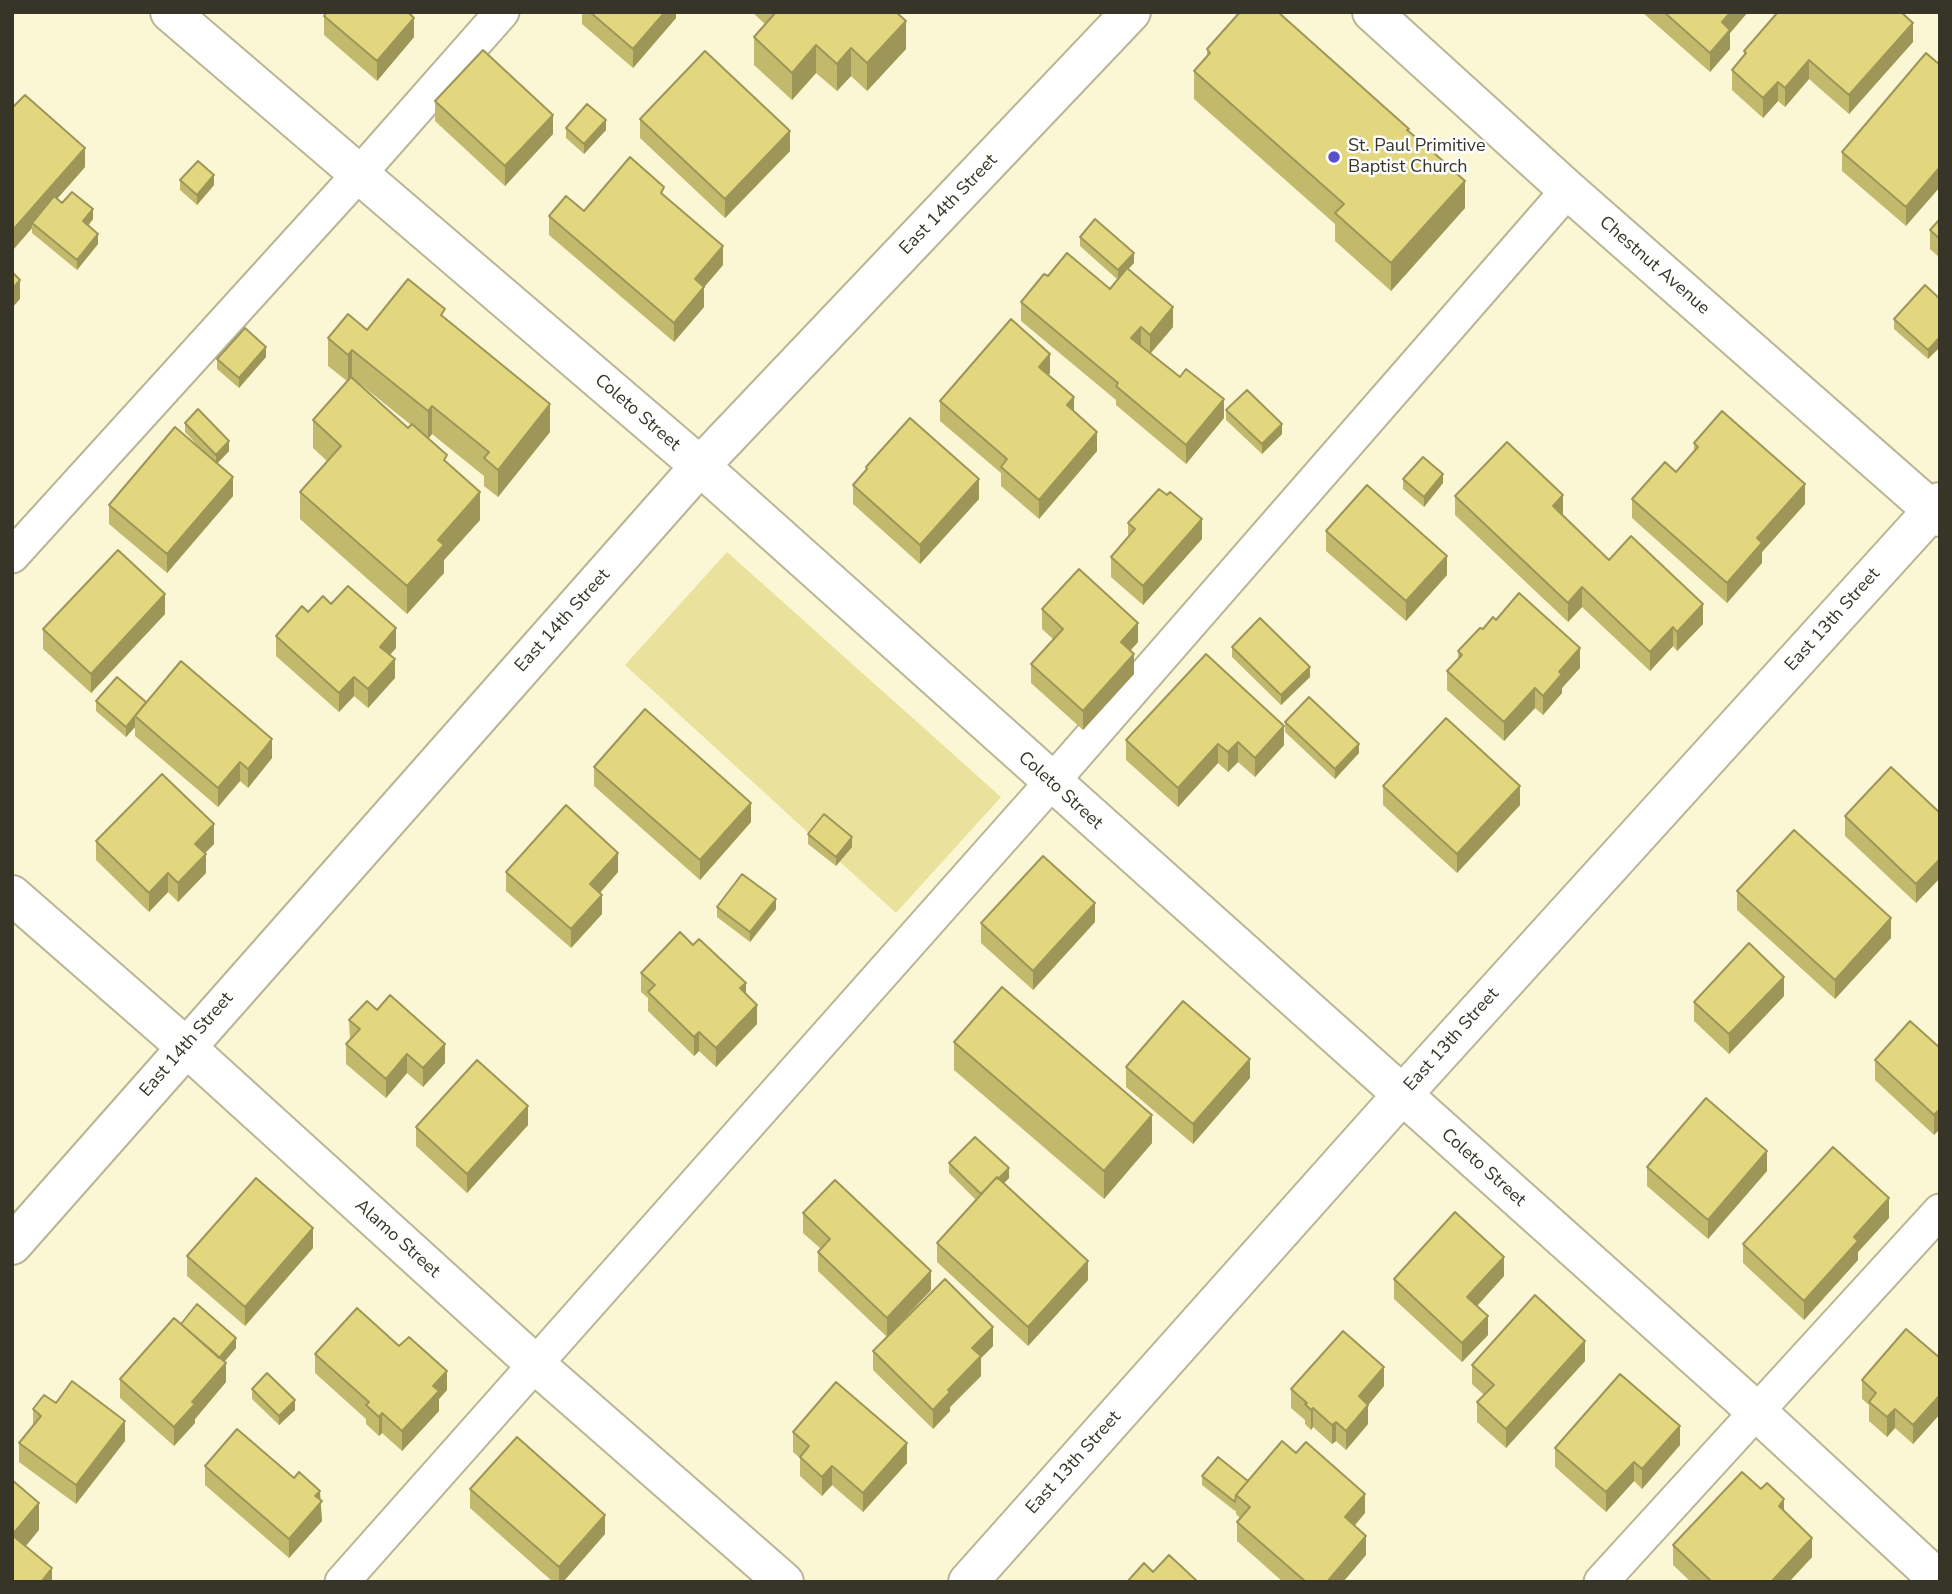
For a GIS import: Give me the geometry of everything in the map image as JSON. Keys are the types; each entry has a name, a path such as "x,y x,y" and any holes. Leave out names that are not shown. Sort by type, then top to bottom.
{"street":[{"name":"Coleto Street","path":"170,12 700,466 1051,783 1756,1411 1940,1581"},
{"name":"East 14th Street","path":"12,1245 700,466 1131,12"},
{"name":"Chestnut Avenue","path":"1371,12 1568,190 1937,509"},
{"name":"East 13th Street","path":"968,1582 1402,1095 1937,509"},
{"name":"Alamo Street","path":"12,895 186,1047 535,1364 784,1582"}],"lane":[{"path":"12,556 360,173 502,12"},
{"path":"342,1582 1051,783 1568,190"},
{"path":"1601,1582 1940,1211"}],"shaded area":[{"path":"727,552 1001,797 896,913 625,665"}],"building":[{"path":"327,12 408,12 414,18 377,61 324,16"},
{"path":"590,12 665,12 633,49"},
{"path":"776,12 896,12 906,21 867,63 851,48 837,64 816,45 792,73 754,37"},
{"name":"St. Paul Primitive Baptist Church","path":"1240,12 1278,12 1409,129 1407,130 1419,140 1422,137 1435,149 1433,152 1465,181 1391,263 1335,213 1344,204 1194,71 1210,53 1207,49"},
{"path":"1664,12 1731,12 1722,22 1730,30 1710,53"},
{"path":"1778,12 1901,12 1913,23 1849,95 1809,60 1785,88 1778,82 1763,98 1732,70 1746,53 1744,51"},
{"path":"483,50 553,115 505,166 435,101"},
{"path":"705,51 790,131 725,199 640,119"},
{"path":"1926,53 1940,65 1940,167 1906,207 1842,152"},
{"path":"25,95 85,148 12,231 12,108"},
{"path":"587,104 606,120 584,144 566,128"},
{"path":"630,157 664,187 661,193 723,246 695,279 704,287 674,323 549,216 566,196 584,211"},
{"path":"198,161 214,175 197,195 180,180"},
{"path":"72,192 93,209 83,221 98,234 77,260 32,223 54,196 62,203"},
{"path":"1095,219 1134,253 1118,270 1080,237"},
{"path":"1940,219 1940,239 1930,230"},
{"path":"1067,253 1110,289 1127,268 1173,307 1150,335 1141,327 1131,338 1180,377 1186,369 1224,399 1186,445 1116,386 1118,383 1021,302 1044,274 1048,276"},
{"path":"12,272 20,280 12,289"},
{"path":"408,279 445,309 441,315 550,404 498,470 484,458 489,452 432,406 428,411 352,350 348,355 328,338 348,314 367,330"},
{"path":"1925,285 1940,299 1940,337 1928,350 1894,319"},
{"path":"1011,319 1050,354 1039,367 1074,397 1067,405 1097,432 1039,500 1001,467 1007,459 940,401"},
{"path":"245,328 266,347 239,378 217,359"},
{"path":"351,377 408,428 412,424 447,455 444,460 480,492 438,540 444,545 407,586 300,492 341,446 313,420"},
{"path":"1247,390 1282,424 1262,444 1226,410"},
{"path":"198,409 229,441 216,455 185,423"},
{"path":"1722,411 1805,484 1757,538 1762,543 1727,583 1632,499 1665,462 1676,472 1698,447 1694,443"},
{"path":"910,418 979,479 920,545 853,485"},
{"path":"175,427 233,477 167,554 109,505"},
{"path":"1507,442 1563,495 1553,506 1609,560 1631,536 1703,604 1677,632 1673,627 1650,652 1582,587 1568,603 1455,496"},
{"path":"1423,457 1443,474 1424,497 1403,479"},
{"path":"1367,485 1447,556 1406,601 1326,531"},
{"path":"1159,489 1167,495 1170,492 1202,519 1143,586 1111,557 1135,529 1128,523"},
{"path":"118,550 165,594 91,674 43,629"},
{"path":"1079,569 1138,623 1121,642 1134,654 1083,711 1031,664 1063,629 1042,609"},
{"path":"348,586 396,628 380,647 395,659 368,689 354,677 339,693 276,636 302,606 308,612 323,596 331,604"},
{"path":"1519,593 1580,648 1543,696 1535,688 1504,722 1447,671 1462,655 1458,651 1493,617 1496,620"},
{"path":"1260,618 1310,667 1281,695 1232,647"},
{"path":"1206,654 1284,726 1255,758 1238,742 1228,752 1218,744 1178,788 1126,740"},
{"path":"181,661 272,739 248,769 240,762 218,788 135,716"},
{"path":"117,677 146,702 126,727 96,701"},
{"path":"1309,697 1359,744 1335,769 1285,722"},
{"path":"645,709 751,803 700,860 594,767"},
{"path":"1446,718 1520,786 1457,854 1383,786"},
{"path":"1891,767 1940,813 1940,859 1916,884 1845,816"},
{"path":"162,774 214,824 195,844 206,854 178,883 168,873 149,893 96,841"},
{"path":"566,805 618,853 590,884 602,895 571,929 506,872"},
{"path":"824,814 852,837 836,857 808,834"},
{"path":"1794,830 1891,918 1835,980 1737,891"},
{"path":"1043,856 1095,903 1033,971 981,923"},
{"path":"742,874 776,899 750,932 717,907"},
{"path":"680,932 693,945 699,939 746,983 740,988 757,1005 716,1048 699,1032 694,1037 648,992 655,985 641,973"},
{"path":"1749,943 1784,977 1729,1034 1694,1002"},
{"path":"1002,987 1152,1115 1104,1171 954,1042"},
{"path":"390,995 445,1044 423,1068 407,1054 386,1079 346,1044 360,1029 349,1020 367,1001 377,1010"},
{"path":"1183,1001 1250,1059 1193,1124 1126,1067"},
{"path":"1910,1021 1940,1048 1940,1109 1934,1115 1875,1060"},
{"path":"477,1060 528,1106 467,1174 416,1127"},
{"path":"1706,1098 1767,1151 1708,1220 1647,1167"},
{"path":"975,1137 1009,1168 981,1194 949,1163"},
{"path":"1833,1147 1889,1198 1854,1237 1858,1241 1804,1301 1743,1244"},
{"path":"997,1177 1088,1261 1028,1327 937,1243"},
{"path":"256,1178 313,1228 245,1307 187,1256"},
{"path":"835,1180 931,1271 887,1318 818,1252 830,1239 803,1213"},
{"path":"1455,1212 1504,1257 1467,1297 1488,1316 1462,1343 1394,1279"},
{"path":"945,1279 993,1327 972,1348 981,1356 933,1410 873,1351"},
{"path":"1535,1295 1585,1341 1506,1429 1477,1402 1494,1385 1472,1365"},
{"path":"197,1304 236,1338 219,1358 181,1324"},
{"path":"357,1308 399,1346 409,1337 447,1371 433,1386 439,1391 402,1431 382,1413 379,1417 366,1405 369,1402 315,1354"},
{"path":"174,1318 226,1363 174,1427 120,1379"},
{"path":"1906,1329 1940,1358 1940,1395 1913,1425 1895,1409 1887,1417 1869,1402 1876,1393 1862,1380"},
{"path":"1343,1331 1384,1367 1359,1396 1368,1405 1346,1431 1336,1422 1332,1425 1313,1408 1311,1410 1291,1389"},
{"path":"267,1373 295,1400 279,1416 252,1389"},
{"path":"1620,1374 1680,1426 1642,1469 1634,1462 1606,1492 1555,1448"},
{"path":"72,1381 125,1421 76,1485 19,1443 41,1416 33,1409 44,1395 56,1403"},
{"path":"836,1382 907,1443 863,1493 832,1466 822,1477 800,1457 809,1446 793,1432"},
{"path":"237,1429 294,1478 299,1472 320,1491 315,1496 322,1501 289,1539 205,1466"},
{"path":"517,1437 605,1515 559,1567 470,1489"},
{"path":"1282,1441 1296,1453 1306,1442 1365,1494 1345,1517 1366,1536 1327,1582 1306,1582 1237,1522 1250,1507 1236,1495"},
{"path":"1218,1457 1248,1481 1236,1495 1235,1502 1202,1476"},
{"path":"1742,1472 1761,1489 1767,1483 1784,1499 1779,1506 1812,1538 1771,1582 1712,1582 1673,1545"},
{"path":"12,1480 39,1503 12,1535"},
{"path":"12,1535 52,1568 41,1582 12,1582"},
{"path":"1169,1555 1198,1582 1127,1582 1144,1563 1153,1572"}],"place":[{"name":"St. Paul Primitive Baptist Church","path":"1334,157"}]}
